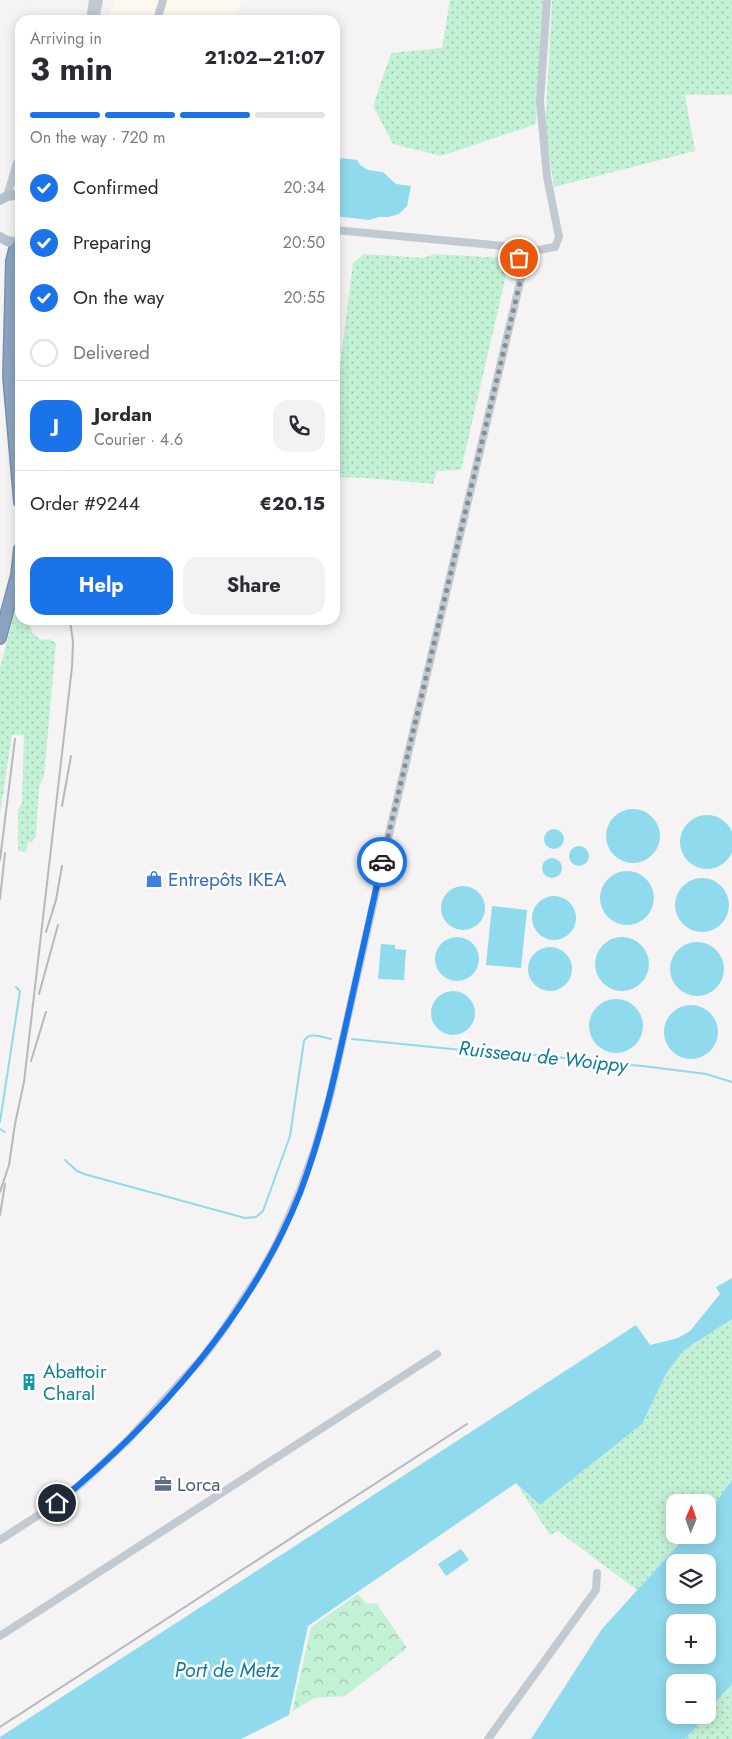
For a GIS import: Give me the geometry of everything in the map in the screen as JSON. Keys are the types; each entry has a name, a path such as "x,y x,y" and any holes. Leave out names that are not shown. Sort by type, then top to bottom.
{"highway":[{"path":"15,249 12,260 10,395 15,448"},
{"path":"0,638 15,586"}],"main road":[{"path":"0,237 15,243"}],"street":[{"path":"91,15 94,0"},
{"path":"96,15 99,0"},
{"path":"158,15 163,0"},
{"path":"516,254 554,247 559,237 547,176 540,101 547,0"},
{"path":"4,198 15,169"},
{"path":"0,1540 57,1503 82,1483 134,1434 203,1357 261,1272 277,1243 299,1193 315,1148 330,1096 389,834 521,278 520,263 516,254 504,246 340,230"},
{"path":"12,310 15,300"},
{"path":"0,1636 437,1354"},
{"path":"488,1739 596,1590 597,1573"}],"shaded area":[{"path":"114,0 242,0 237,15 110,15"}],"green space":[{"path":"450,0 544,0 536,124 441,156 393,144 373,106 391,53 442,48"},
{"path":"552,0 732,0 732,95 685,95 695,151 554,187 545,132"},
{"path":"364,254 423,258 435,254 502,258 507,271 461,470 437,471 433,484 340,477 340,366 353,263"},
{"path":"15,610 15,625 30,625 32,633 41,640 49,639 56,643 44,776 39,787 36,836 32,842 28,842 26,852 18,851 18,810 22,803 24,735 12,735 0,814 0,668"},
{"path":"732,1319 732,1480 716,1502 716,1494 666,1494 666,1544 679,1544 670,1554 666,1554 666,1558 637,1590 558,1531 550,1535 516,1483 540,1505 642,1424 666,1374 684,1350"},
{"path":"358,1594 366,1603 377,1604 407,1648 345,1696 314,1698 292,1712 311,1627"},
{"path":"732,1684 732,1739 685,1739 699,1724 716,1724 716,1702"}],"water":[{"path":"340,159 357,160 360,165 368,170 383,172 396,184 411,186 407,206 399,214 388,217 369,220 340,217"},
{"path":"628,809 638,809 648,813 656,821 660,836 656,851 648,859 638,863 628,863 618,859 610,851 606,841 606,831 610,821 618,813"},
{"path":"707,815 717,817 726,823 732,832 732,852 726,861 717,867 707,869 697,867 688,861 682,852 680,842 682,832 688,823 697,817"},
{"path":"550,829 558,829 564,835 564,843 558,849 550,849 544,843 544,835"},
{"path":"575,846 583,846 589,852 589,860 583,866 575,866 569,860 569,852"},
{"path":"548,858 556,858 562,864 562,872 556,878 548,878 542,872 542,864"},
{"path":"627,871 637,873 646,879 652,888 654,898 652,908 646,917 637,923 627,925 617,923 608,917 602,908 600,898 602,888 608,879 617,873"},
{"path":"702,878 712,880 721,886 727,895 729,905 727,915 721,924 712,930 702,932 692,930 683,924 677,915 675,905 677,895 683,886 692,880"},
{"path":"467,886 479,892 484,899 484,917 479,924 472,929 459,930 451,927 444,920 441,904 444,896 451,889"},
{"path":"558,896 570,902 575,909 575,927 570,934 563,939 550,940 542,937 535,930 532,914 535,906 542,899"},
{"path":"492,906 527,910 521,968 486,965"},
{"path":"461,937 473,943 478,950 478,968 473,975 466,980 453,981 445,978 438,971 435,955 438,947 445,940"},
{"path":"617,937 627,937 641,945 647,954 649,964 647,974 641,983 627,991 617,991 607,986 600,979 595,969 595,959 600,949 607,942"},
{"path":"697,942 707,944 716,950 722,959 724,969 722,979 716,988 707,994 697,996 687,994 678,988 672,979 670,969 672,959 678,950 687,944"},
{"path":"381,944 395,945 395,949 406,950 404,980 378,979"},
{"path":"546,947 554,947 566,953 572,969 566,985 554,991 546,991 534,985 528,973 528,965 534,953"},
{"path":"453,991 465,995 471,1001 475,1013 471,1025 465,1031 453,1035 441,1031 435,1025 431,1013 435,1001 441,995"},
{"path":"616,999 626,1001 635,1007 641,1016 643,1026 641,1036 635,1045 626,1051 616,1053 606,1051 597,1045 591,1036 589,1026 591,1016 597,1007 606,1001"},
{"path":"691,1005 701,1007 710,1013 716,1022 718,1032 716,1042 710,1051 701,1057 691,1059 681,1057 672,1051 666,1042 664,1032 666,1022 672,1013 681,1007"},
{"name":"Port de Metz","path":"732,1278 732,1319 684,1350 666,1374 642,1424 540,1505 516,1483 308,1626 289,1715 241,1739 0,1739 0,1737 636,1325 650,1345 678,1338 690,1331 720,1294 716,1287"},
{"path":"732,1480 732,1684 716,1702 716,1674 666,1674 666,1724 699,1724 685,1739 531,1739 602,1629 666,1558 666,1604 716,1604 716,1554 670,1554 679,1544 716,1544 716,1502"},
{"path":"461,1549 469,1560 446,1576 438,1564"}],"waterway":[{"name":"Ruisseau de Woippy","path":"0,1122 20,991 16,987"},
{"name":"Ruisseau de Woippy","path":"65,1160 77,1171 84,1174 245,1218 256,1217 263,1211 290,1136 304,1041 312,1035 331,1039"},
{"name":"Ruisseau de Woippy","path":"352,1039 643,1066 706,1074 732,1082"},
{"name":"Ruisseau de Woippy","path":"0,1129 5,1132"}],"railway":[{"path":"0,1192 9,1165 24,1082 72,667 73,642 71,625"},
{"path":"0,860 15,739"},
{"path":"62,806 71,756"},
{"path":"0,899 5,853"},
{"path":"46,932 56,900 62,866"},
{"path":"39,994 58,925"},
{"path":"31,1061 46,1012"},
{"path":"0,1215 5,1184"},
{"path":"0,1727 467,1424"}],"way so far":[{"path":"382,862 521,278 519,258"}],"place":[{"name":"Entrepôts IKEA","path":"154,879"},
{"name":"Abattoir Charal","path":"29,1382"},
{"name":"Lorca","path":"163,1484"}],"route":[{"path":"57,1503 82,1483 128,1440 203,1357 241,1303 277,1243 310,1166 330,1096 382,862"}]}
